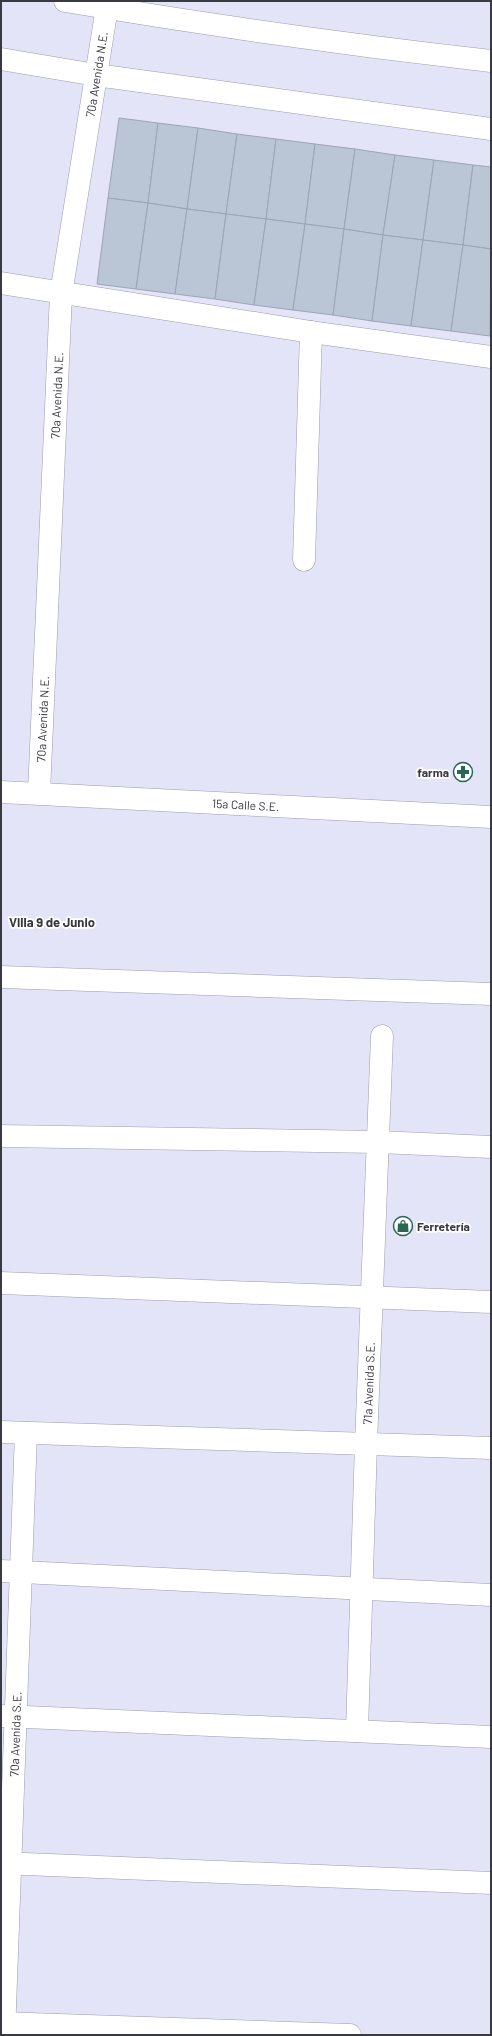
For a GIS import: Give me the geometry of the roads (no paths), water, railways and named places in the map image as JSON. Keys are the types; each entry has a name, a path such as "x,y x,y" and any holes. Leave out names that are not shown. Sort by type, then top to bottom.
{"street":[{"path":"65,1 108,4 189,22 360,46 491,61"},
{"name":"70a Avenida N.E.","path":"39,794 61,294 108,4"},
{"path":"1,59 96,75 491,129"},
{"path":"1,283 61,294 311,332 491,357"},
{"path":"304,560 311,332"},
{"name":"15a Calle S.E.","path":"1,792 491,817"},
{"path":"1,977 491,994"},
{"name":"71a Avenida S.E.","path":"357,1731 366,1444 373,1298 382,1036"},
{"path":"1,1136 379,1142 491,1148"},
{"path":"1,1283 491,1302"},
{"path":"1,1432 491,1448"},
{"name":"70a Avenida S.E.","path":"3,2027 11,1571 26,1433"},
{"path":"11,1571 491,1595"},
{"path":"8,1717 491,1737"},
{"path":"6,1863 491,1883"},
{"path":"3,2027 350,2035"}],"place":[{"name":"farma","path":"463,772"},
{"name":"Ferretería","path":"403,1226"}],"district":[{"name":"Villa 9 de Junio","path":"52,922"}]}
